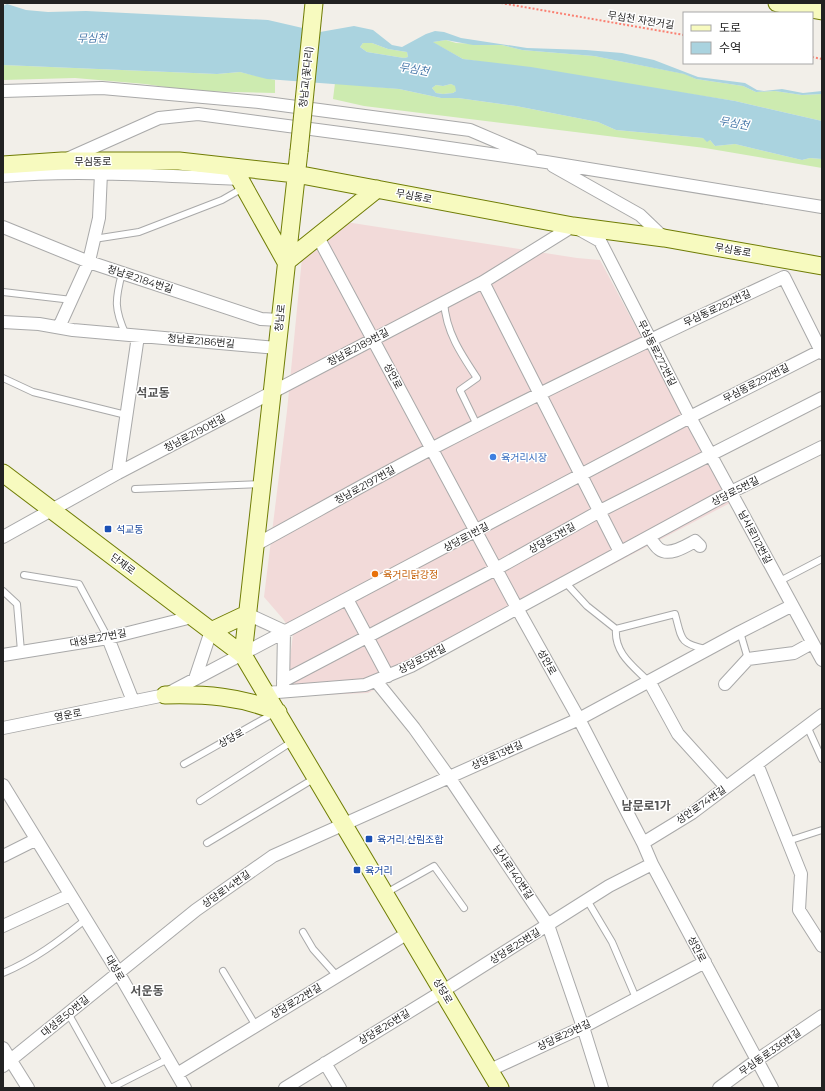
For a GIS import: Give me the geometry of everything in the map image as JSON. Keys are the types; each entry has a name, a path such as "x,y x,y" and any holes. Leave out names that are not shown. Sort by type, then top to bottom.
{"street":[{"name":"청남교(꽃다리)","path":"299,151 314,3"},
{"path":"777,3 822,11"},
{"path":"3,91 102,88 259,102 470,130 546,162 640,215 664,238"},
{"path":"62,161 159,118 198,114 546,162 822,207"},
{"name":"청남로","path":"242,655 299,151"},
{"name":"무심동로","path":"3,165 62,161 179,161 239,178"},
{"path":"3,176 51,173 101,173"},
{"name":"무심동로","path":"89,262 99,218 101,173 239,178 296,174 573,226 664,238 822,266"},
{"path":"239,178 286,262 377,189"},
{"name":"청남로2189번길","path":"272,392 483,282 573,226"},
{"name":"무심동로272번길","path":"573,226 600,241 690,417 731,492"},
{"name":"청남로2184번길","path":"3,229 89,262 261,319 280,320"},
{"name":"성안로","path":"318,237 517,608 579,719 643,843 652,864 772,1088"},
{"path":"788,260 784,277 822,351"},
{"path":"59,328 89,262"},
{"name":"무심동로282번길","path":"650,340 784,277"},
{"path":"483,282 620,552"},
{"name":"청남로2186번길","path":"3,322 39,324 59,328 277,348"},
{"path":"118,473 126,414 132,335"},
{"name":"청남로2197번길","path":"255,545 432,448 650,340"},
{"name":"무심동로292번길","path":"690,417 822,351"},
{"name":"청남로2190번길","path":"3,537 118,473 272,392"},
{"name":"상당로3번길","path":"283,686 367,638 600,511 822,398"},
{"name":"상당로1번길","path":"242,655 284,631 476,532 690,417"},
{"name":"상당로5번길","path":"265,693 283,686 365,685 411,666 731,492 822,448"},
{"name":"단재로","path":"3,474 242,655"},
{"name":"남사로112번길","path":"731,492 778,582 822,660"},
{"path":"649,536 659,549 666,552 683,548 695,541 700,546"},
{"path":"347,599 388,676"},
{"name":"상당로13번길","path":"344,823 579,719 791,606"},
{"path":"195,679 211,631 247,614 284,631 283,686"},
{"name":"대성로27번길","path":"3,656 108,638 192,617"},
{"path":"108,638 133,701"},
{"path":"725,684 748,658 794,653 812,643"},
{"name":"영운로","path":"3,728 165,695 242,655"},
{"name":"상당로","path":"242,655 278,712 500,1088"},
{"name":"남사로140번길","path":"376,681 449,777 548,925 602,1088"},
{"path":"649,681 678,734 726,787"},
{"path":"165,695 221,696 261,704 278,712"},
{"name":"성안로74번길","path":"643,843 692,813 822,715"},
{"path":"757,764 801,874 799,910 822,946"},
{"name":"대성로","path":"3,785 35,840 118,972 185,1088"},
{"name":"상당로14번길","path":"118,972 196,910 273,856 344,823"},
{"path":"3,856 35,840"},
{"name":"상당로25번길","path":"443,991 587,900 652,864"},
{"path":"3,926 70,895"},
{"name":"상당로22번길","path":"177,1074 408,933"},
{"name":"상당로29번길","path":"490,1070 583,1027 704,962"},
{"name":"대성로50번길","path":"7,1063 118,972"},
{"name":"상당로26번길","path":"284,1088 443,991"},
{"name":"무심동로336번길","path":"719,1088 822,1016"},
{"path":"3,1048 7,1063 28,1088"},
{"path":"325,1063 340,1088"}],"lane":[{"path":"94,239 139,232 222,200 239,178"},
{"path":"122,273 116,298 118,318 132,335"},
{"path":"3,292 72,300"},
{"path":"444,302 445,318 455,343 477,378 460,390 477,426"},
{"path":"3,378 33,392 126,414"},
{"path":"135,489 262,484"},
{"path":"778,582 822,559"},
{"path":"24,575 79,584 108,638"},
{"path":"565,582 587,606 616,629"},
{"path":"3,591 18,604 21,652"},
{"path":"616,629 674,614 681,637 688,645 707,650"},
{"path":"616,629 615,638 618,650 649,681"},
{"path":"740,632 748,658"},
{"name":"상당로","path":"184,764 278,712"},
{"path":"807,726 822,759"},
{"path":"200,801 294,740"},
{"path":"207,843 316,777"},
{"path":"788,841 822,830"},
{"path":"385,893 434,866 464,908"},
{"path":"587,900 612,942 636,998"},
{"path":"3,973 21,965 47,950 85,920"},
{"path":"304,932 313,949 337,976"},
{"path":"223,970 256,1026"},
{"path":"68,1013 110,1088 168,1059"}],"path":[{"name":"무심천 자전거길","path":"501,3 683,35"}],"shaded area":[{"name":"육거리시장","path":"346,222 577,258 600,260 730,503 368,693 297,696 287,683 293,634 283,619 264,597 287,411 302,258"}],"green space":[{"path":"446,40 456,43 502,45 522,50 594,56 685,74 696,79 743,86 756,92 775,91 802,95 822,94 822,121 735,101 463,59 432,42"},
{"path":"363,43 372,43 388,49 407,52 408,57 404,58 367,52 360,47"},
{"path":"3,65 217,74 240,72 275,80 275,93 192,91 145,84 75,78 3,80"},
{"path":"335,83 399,89 441,98 458,98 516,106 598,122 616,130 703,138 710,140 715,146 735,144 802,160 810,158 822,159 822,168 705,148 364,106 333,99"},
{"path":"451,84 456,86 456,91 453,93 436,93 432,88 436,85 443,86"}],"water":[{"name":"무심천","path":"7,4 26,10 48,12 86,11 268,20 320,32 354,26 373,30 392,45 402,47 426,34 435,31 444,32 461,38 527,48 622,53 654,60 698,77 745,83 757,90 764,91 782,89 803,93 822,91 822,94 802,95 775,91 756,92 743,86 696,79 684,74 594,56 522,50 502,45 473,45 446,40 433,42 463,59 531,67 735,101 822,121 822,159 810,158 802,160 735,144 715,146 710,140 707,142 703,138 616,130 598,122 516,106 458,98 441,98 399,89 267,79 240,72 217,74 3,65 3,6","holes":["363,43 372,43 388,49 407,52 408,57 404,58 367,52 360,47","451,84 455,86 456,91 453,93 436,93 432,88 436,85 443,86"]}],"place":[{"name":"육거리시장","path":"493,457"},
{"name":"석교동","path":"108,529"},
{"name":"육거리닭강정","path":"375,574"},
{"name":"육거리.산림조합","path":"369,839"},
{"name":"육거리","path":"357,870"}],"district":[{"name":"석교동","path":"153,392"},
{"name":"남문로1가","path":"646,805"},
{"name":"서운동","path":"147,990"}]}
